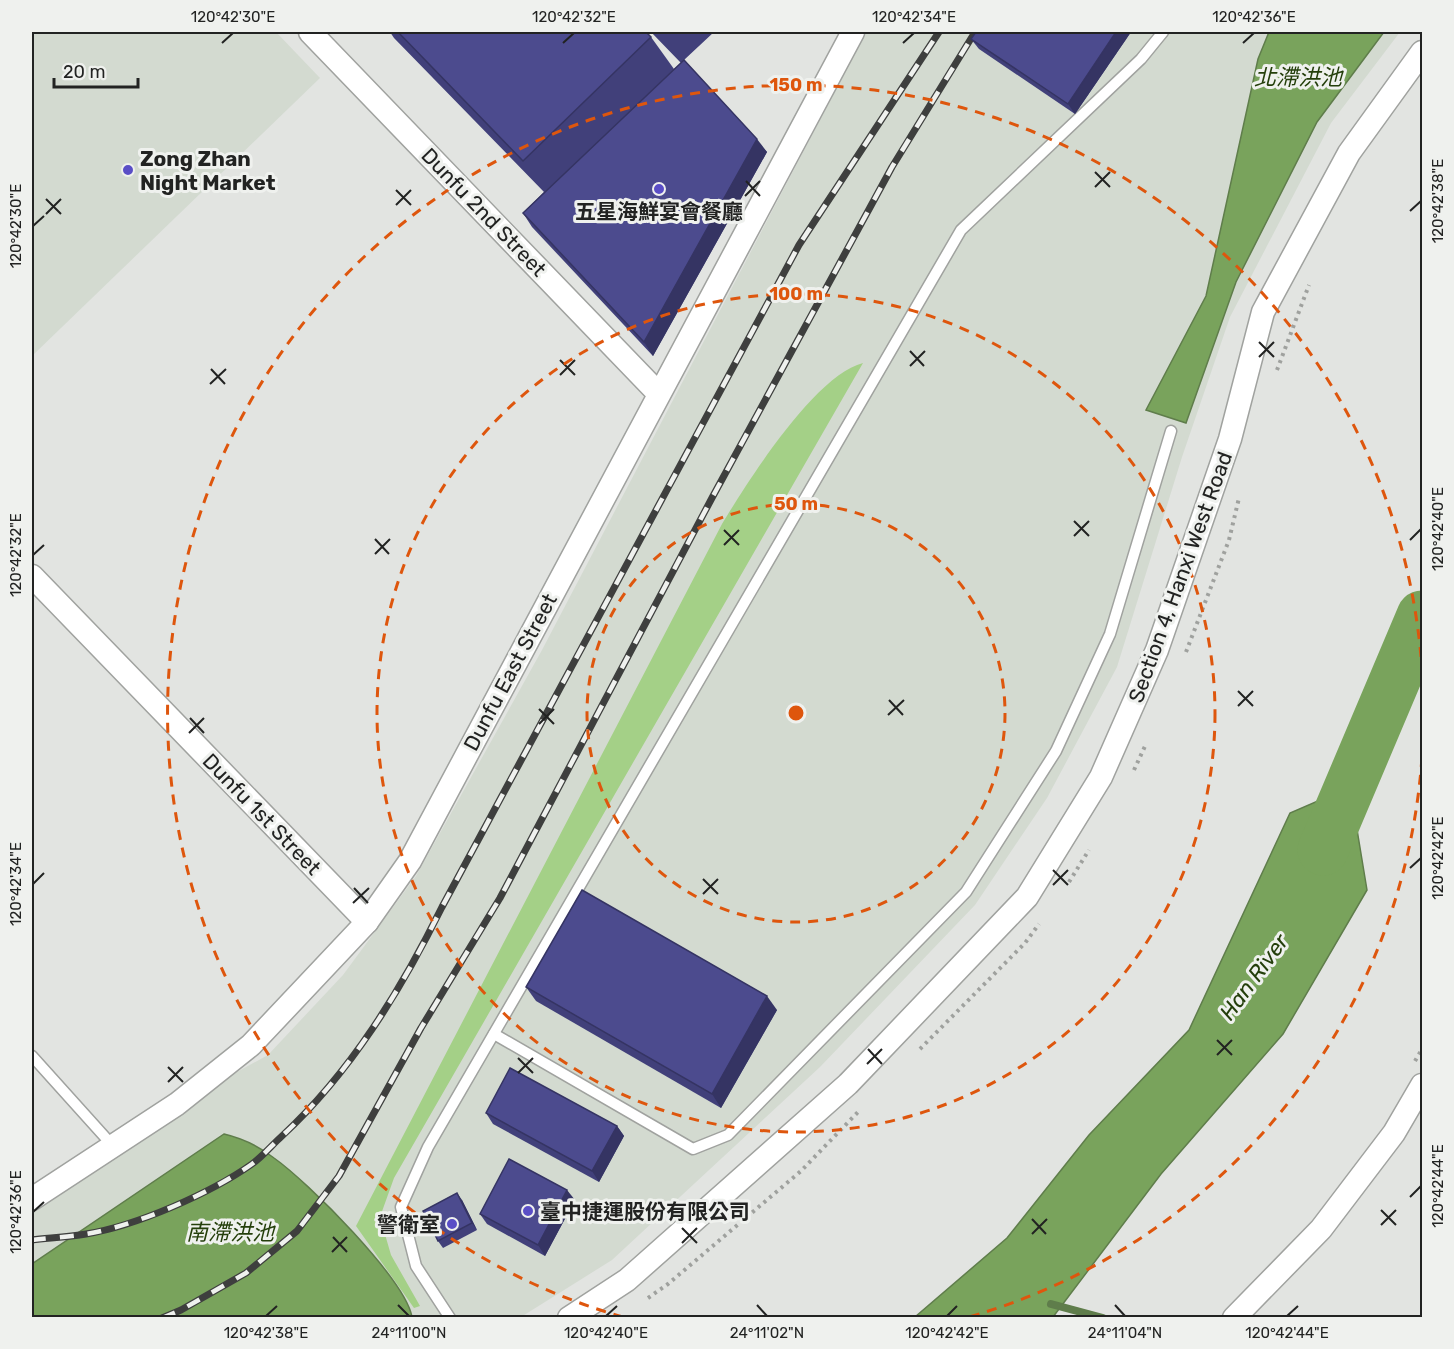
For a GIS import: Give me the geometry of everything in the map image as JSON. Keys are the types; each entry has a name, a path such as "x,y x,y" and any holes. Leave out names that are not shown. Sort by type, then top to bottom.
{"street":[{"name":"Dunfu 2nd Street","path":"310,32 658,393"},
{"name":"Dunfu East Street","path":"32,1199 177,1104 251,1045 367,922 410,861 658,393 853,32"},
{"name":"Section 4, Hanxi West Road","path":"569,1317 627,1280 848,1084 1027,897 1101,777 1157,650 1230,439 1263,312 1350,153 1422,52"},
{"name":"Dunfu 1st Street","path":"32,576 367,922"},
{"path":"1234,1317 1321,1229 1394,1133 1422,1085"}],"lane":[{"path":"450,1317 416,1266 401,1207 428,1148 961,230 1141,59 1163,32"},
{"path":"494,1034 693,1149 728,1136 966,892 1056,751 1110,634 1171,431"},
{"path":"32,1056 113,1146"}],"shaded area":[{"name":"Zong Zhan Night Market","path":"32,32 276,32 320,78 32,356"},
{"path":"866,32 1400,32 1331,123 1230,317 1182,457 1117,667 1047,798 975,905 820,1067 612,1260 521,1317 32,1318 32,1185 268,1055 343,975 416,876 542,650"},
{"path":"863,363 394,1178 380,1217 391,1255 420,1306 414,1308 356,1226 722,524 765,457 804,408 824,387 844,372"}],"water":[{"name":"北滯洪池","path":"1269,32 1384,32 1317,122 1236,282 1186,423 1146,410 1206,296 1258,59"},
{"path":"1350,787 1367,890 1283,1034 1161,1174 1053,1317 915,1317 1007,1238 1089,1135 1189,1030 1290,813"},
{"name":"南滯洪池","path":"224,1134 250,1143 269,1154 331,1209 374,1256 392,1280 405,1300 412,1317 32,1317 32,1264"}],"building":[{"path":"398,32 646,32 651,37 523,161"},
{"path":"976,32 1116,32 1068,104 971,39"},
{"name":"五星海鮮宴會餐廳","path":"684,60 757,139 644,342 523,213"},
{"path":"582,890 767,996 712,1094 526,987"},
{"path":"510,1068 617,1126 592,1171 486,1113"},
{"path":"509,1159 567,1190 538,1245 480,1214"},
{"name":"警衛室","path":"457,1193 472,1223 438,1241 423,1211"}],"waterway":[{"name":"Han River","path":"1323,850 1422,616"},
{"path":"1051,1304 1103,1318"}],"railway":[{"path":"32,1240 86,1234 127,1224 172,1207 216,1186 260,1158 307,1111 352,1057 392,999 409,969 799,245 939,32"},
{"path":"162,1318 181,1310 246,1273 297,1231 339,1176 421,1028 500,898 713,496 892,167 975,32"}],"place":[{"name":"Zong Zhan Night Market","path":"128,170"},
{"name":"五星海鮮宴會餐廳","path":"659,189"},
{"name":"臺中捷運股份有限公司","path":"528,1211"},
{"name":"警衛室","path":"452,1224"}]}
